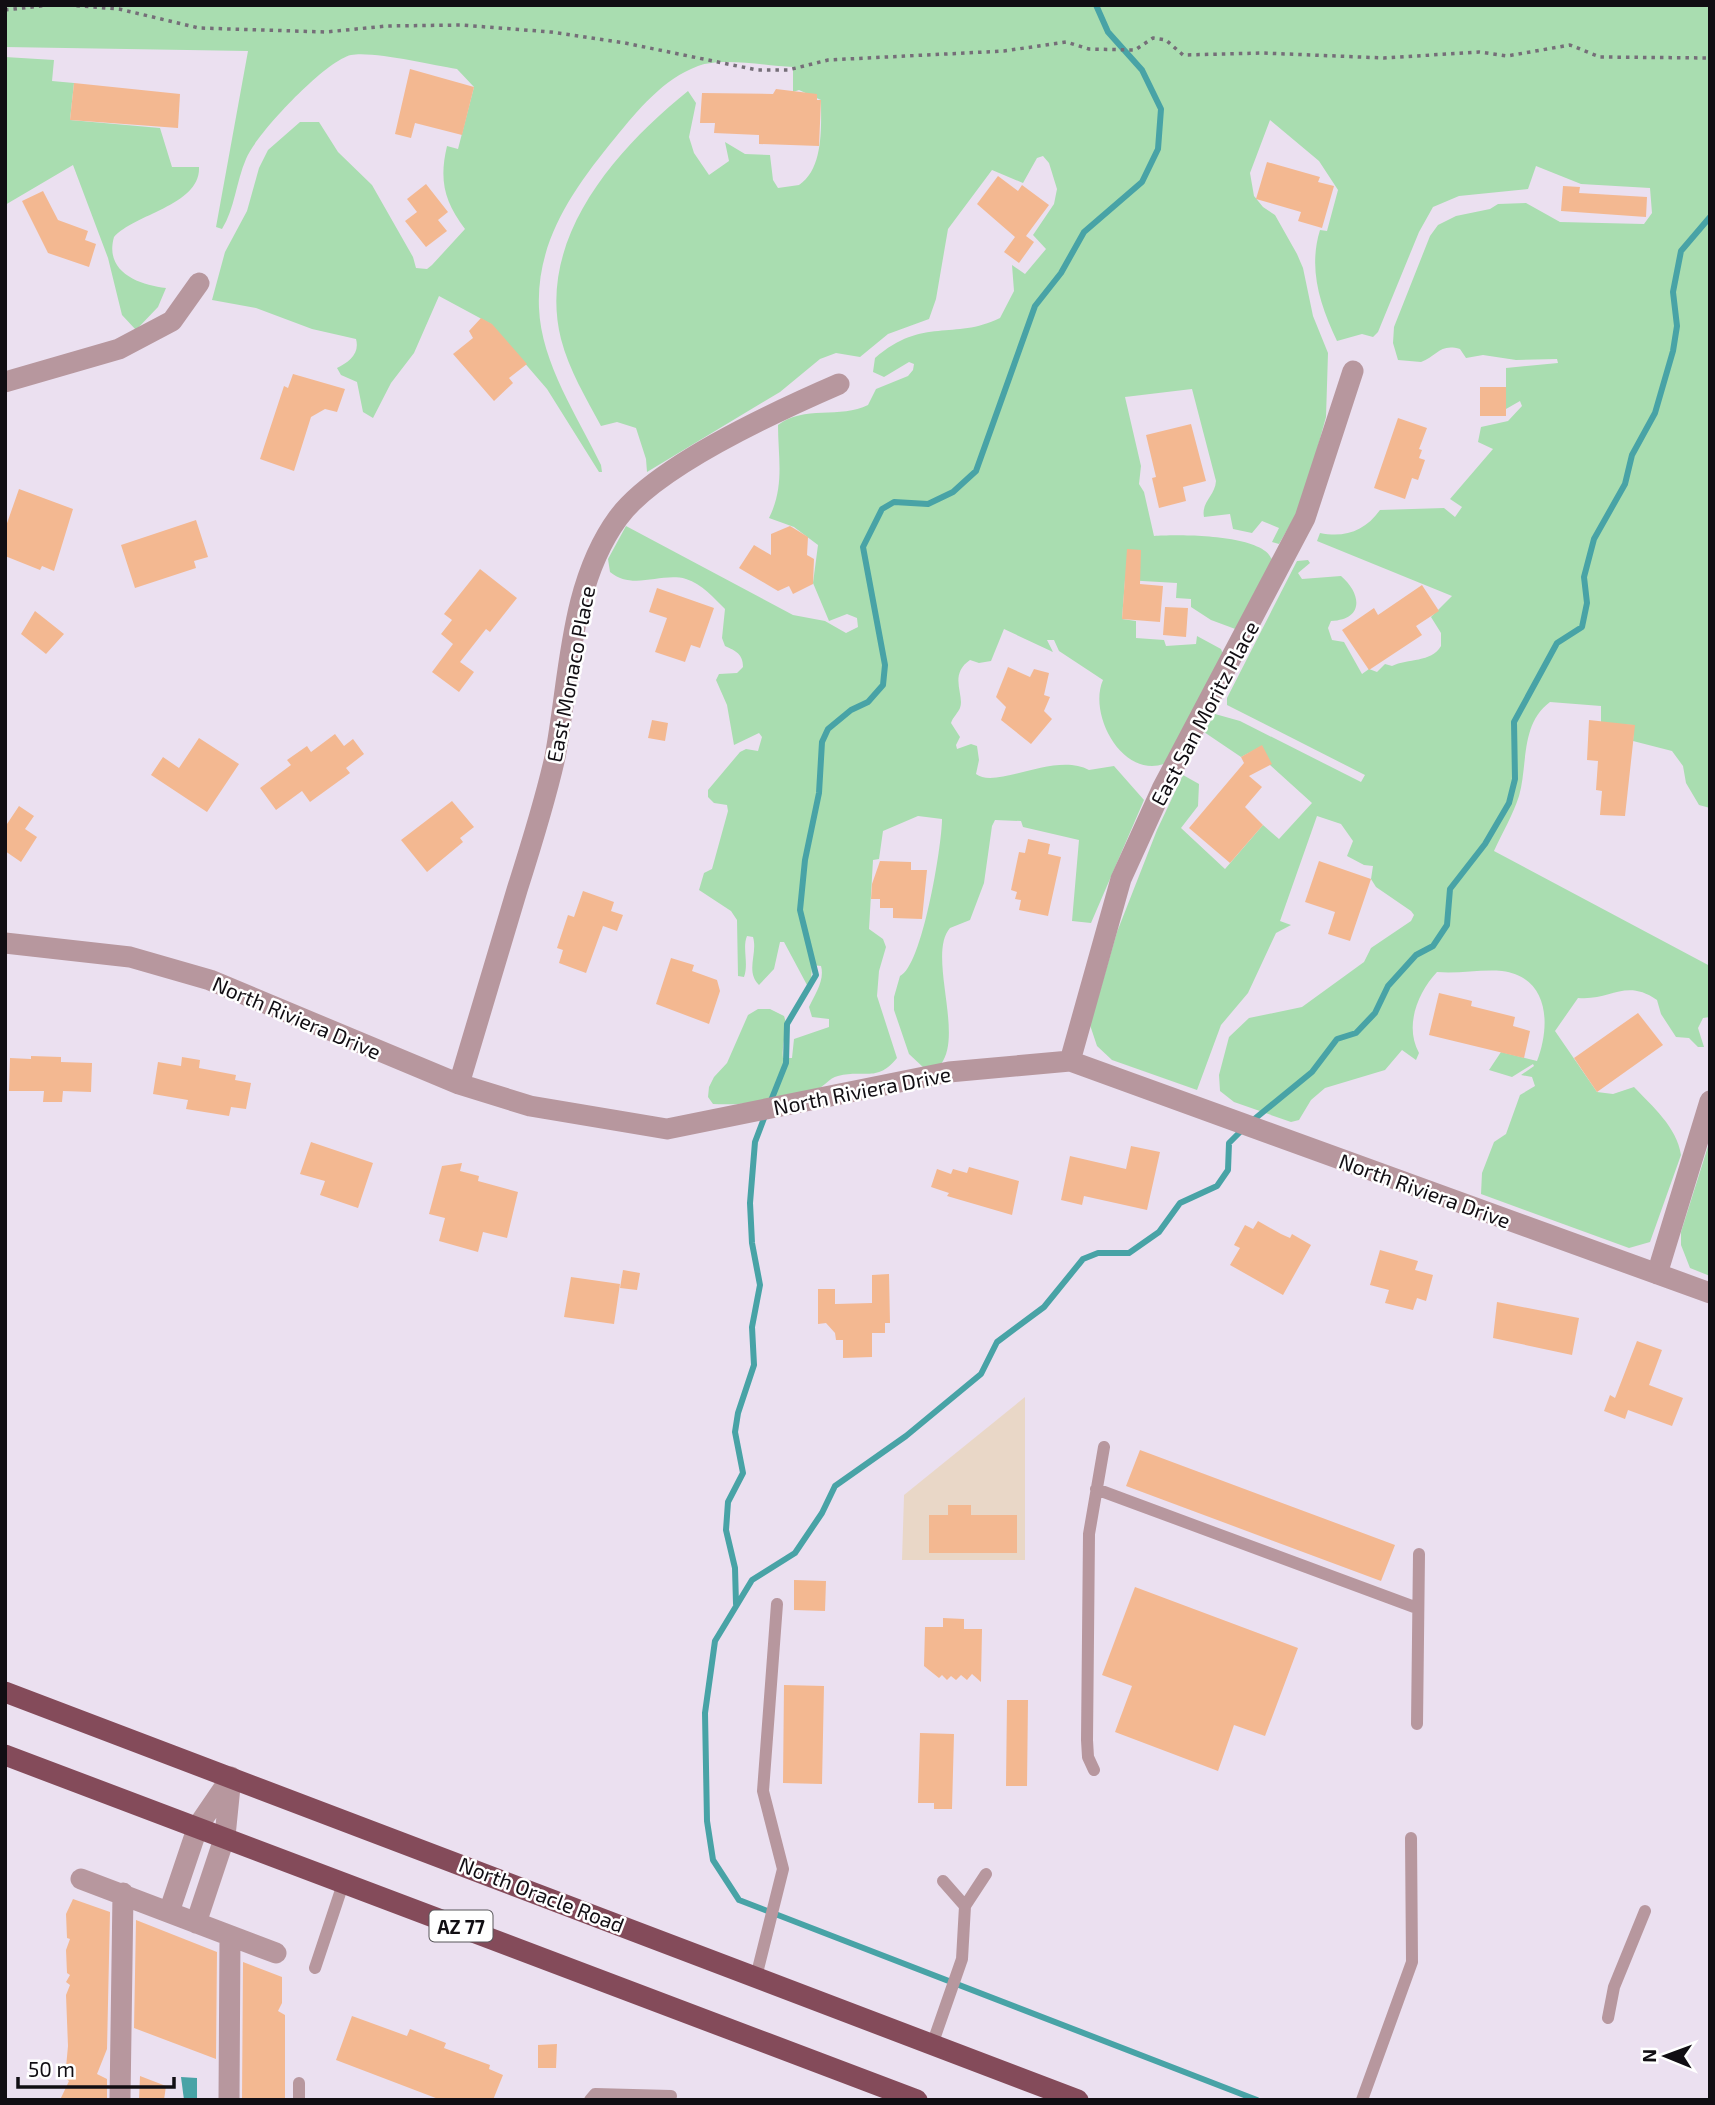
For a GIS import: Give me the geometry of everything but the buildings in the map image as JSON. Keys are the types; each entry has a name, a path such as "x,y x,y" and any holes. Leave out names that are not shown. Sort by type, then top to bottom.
{"highway":[{"name":"North Oracle Road","path":"5,1692 1078,2100"},
{"name":"AZ 77","path":"5,1755 344,1881 902,2097"}],"street":[{"path":"5,382 119,349 172,320 200,283"},
{"name":"East San Moritz Place","path":"1070,1060 1121,879 1162,789 1306,518 1353,371"},
{"name":"East Monaco Place","path":"459,1084 539,819 555,758 572,649 591,572 603,542 620,516 671,471 782,408 839,384"},
{"name":"North Riviera Drive","path":"5,943 130,957 210,980 459,1084 530,1106 667,1129 949,1072 1070,1060 1710,1293"},
{"path":"1657,1274 1710,1101"},
{"path":"169,1912 198,1826 231,1777"},
{"path":"196,1923 225,1836 231,1777"},
{"path":"81,1879 276,1953"},
{"path":"120,2100 123,1894"},
{"path":"229,2100 230,1937"}],"lane":[{"path":"1094,1770 1088,1757 1086,1693 1089,1534 1104,1447"},
{"path":"1096,1489 1418,1608"},
{"path":"1417,1724 1419,1554"},
{"path":"757,1977 783,1869 763,1791 777,1604"},
{"path":"1362,2100 1412,1962 1411,1838"},
{"path":"932,2045 962,1959 965,1906 986,1874"},
{"path":"315,1968 344,1881"},
{"path":"943,1881 965,1906"},
{"path":"1608,2018 1614,1987 1645,1911"},
{"path":"299,2083 299,2100"},
{"path":"590,2100 595,2094 606,2093 671,2096"}],"path":[{"path":"5,10 50,5"},
{"path":"68,5 119,9 199,28 326,32 387,26 461,24 551,32 625,43 757,70 788,70 828,60 1004,51 1066,42 1089,49 1135,50 1153,38 1166,40 1183,55 1263,53 1384,58 1479,52 1507,56 1570,45 1600,57 1710,58"}],"shaded area":[{"path":"1025,1397 1025,1560 902,1560 904,1495"}],"green space":[{"path":"5,5 1710,5 1710,808 1699,805 1686,783 1683,766 1672,751 1633,741 1634,725 1601,724 1601,706 1550,702 1540,711 1529,733 1519,796 1494,851 1710,966 1710,1017 1703,1018 1698,1028 1704,1047 1698,1047 1689,1038 1676,1037 1661,1014 1657,1000 1646,994 1627,990 1578,998 1555,1031 1597,1092 1613,1094 1634,1087 1663,1118 1679,1145 1681,1155 1650,1242 1629,1248 1481,1194 1482,1173 1494,1142 1506,1134 1520,1095 1535,1086 1532,1077 1521,1075 1534,1066 1533,1064 1512,1077 1489,1070 1501,1052 1537,1061 1544,1033 1542,1005 1537,993 1518,975 1502,971 1437,972 1424,989 1415,1010 1413,1032 1419,1053 1416,1060 1402,1050 1385,1070 1325,1088 1311,1100 1299,1120 1291,1122 1234,1102 1220,1091 1219,1075 1229,1037 1249,1018 1302,1007 1364,962 1371,948 1411,921 1414,915 1376,887 1371,879 1373,866 1364,865 1347,856 1353,841 1341,824 1317,816 1280,921 1291,925 1276,933 1248,993 1221,1025 1197,1090 1112,1060 1097,1046 1090,1025 1117,932 1157,830 1183,775 1199,784 1198,806 1181,828 1225,869 1263,825 1279,839 1312,803 1270,765 1262,746 1241,757 1204,732 1215,714 1240,721 1361,782 1365,775 1227,705 1227,698 1297,561 1308,560 1310,563 1298,573 1302,579 1341,576 1353,590 1356,598 1354,611 1342,620 1331,621 1328,628 1332,640 1344,642 1362,674 1369,669 1377,672 1385,664 1392,666 1425,658 1441,646 1441,633 1431,617 1452,596 1317,541 1320,533 1354,531 1368,523 1380,510 1444,508 1455,517 1462,507 1450,499 1493,449 1478,442 1481,427 1508,421 1522,406 1520,401 1506,409 1506,368 1558,363 1557,359 1516,360 1483,355 1466,358 1460,349 1453,348 1443,349 1421,362 1398,360 1393,343 1394,327 1430,236 1438,225 1456,216 1490,209 1498,204 1526,203 1560,222 1644,224 1652,213 1650,188 1581,184 1536,166 1528,189 1459,196 1433,207 1419,232 1378,332 1373,337 1362,334 1337,341 1321,300 1315,259 1320,230 1327,231 1338,190 1319,161 1270,120 1250,173 1254,196 1263,207 1275,215 1303,268 1313,316 1328,353 1326,417 1302,504 1279,544 1272,542 1279,528 1262,521 1252,533 1233,529 1230,514 1204,517 1204,507 1216,481 1192,389 1125,397 1141,466 1139,484 1144,492 1154,536 1181,535 1238,540 1266,551 1272,560 1238,630 1211,620 1191,607 1191,599 1176,598 1177,583 1125,580 1122,619 1136,621 1136,638 1164,640 1166,646 1196,644 1197,636 1221,649 1223,654 1164,764 1148,766 1134,761 1122,752 1104,725 1100,709 1103,680 1059,651 1054,640 1047,640 1053,652 1004,629 991,661 979,663 970,660 963,666 958,678 961,703 951,723 960,737 957,749 971,744 977,746 979,760 976,774 985,778 1060,765 1075,765 1089,770 1114,766 1144,800 1091,923 1072,921 1079,840 1023,827 1021,821 995,820 984,883 970,920 950,928 944,940 943,975 949,1034 947,1051 941,1064 924,1068 909,1054 894,1010 894,997 900,976 908,968 923,929 935,878 942,819 918,816 883,831 879,859 873,860 869,929 883,939 886,947 879,971 877,996 897,1058 890,1066 876,1073 838,1076 819,1089 803,1093 752,1103 713,1104 708,1097 709,1087 727,1063 748,1015 758,1009 770,1009 784,1016 786,1026 783,1058 792,1058 794,1039 829,1027 829,1019 812,1017 809,1007 821,982 822,971 821,966 812,965 811,982 807,985 784,942 780,942 774,969 759,985 752,968 753,937 747,936 744,977 738,976 737,920 731,911 699,890 704,873 712,869 728,811 727,805 714,803 708,797 708,790 740,752 746,749 758,751 762,737 759,733 734,745 727,705 716,680 719,674 737,673 743,663 736,651 725,646 722,638 725,609 692,581 676,577 628,580 610,572 608,559 626,526 793,615 825,621 846,633 858,627 857,618 847,614 829,621 813,583 818,545 794,527 769,518 779,483 778,425 799,415 846,411 868,405 876,389 908,376 913,370 914,364 909,362 884,377 873,372 875,358 909,337 983,325 1000,318 1014,291 1012,265 1025,274 1046,249 1033,235 1054,204 1057,189 1049,163 1043,156 1037,158 1023,183 992,170 948,229 936,299 929,319 888,334 860,357 836,353 820,359 780,392 647,472 646,459 636,428 617,422 601,426 578,384 564,350 556,302 560,266 571,232 588,199 634,140 688,91 696,103 689,137 694,153 709,175 729,161 725,142 745,154 770,155 773,180 778,188 799,185 813,168 821,134 821,100 799,90 793,92 793,67 708,63 685,72 662,87 615,138 572,196 551,238 540,284 539,308 546,349 562,389 601,465 602,472 599,472 547,389 491,324 439,296 414,353 391,383 373,418 363,412 357,382 341,375 337,368 352,357 356,349 356,339 312,329 256,308 212,300 225,252 247,211 259,168 268,150 300,122 319,122 338,152 372,185 413,257 416,268 427,269 432,265 465,229 448,199 443,169 447,146 458,149 474,87 457,69 361,54 339,60 292,100 252,148 222,229 216,227 248,51 5,47"},
{"path":"5,57 54,60 52,81 74,83 70,120 160,128 172,167 199,167 197,180 189,191 165,208 123,229 114,237 112,249 119,268 135,280 166,288 158,307 136,330 122,315 108,258 73,165 5,205"},
{"path":"1710,1140 1710,1276 1690,1268 1681,1245 1681,1232"}],"water":[{"path":"181,2077 197,2078 197,2100 184,2100"}],"waterway":[{"path":"770,1103 786,1063 787,1024 816,975 800,910 805,860 819,793 822,742 828,729 851,710 868,702 883,685 885,665 863,547 882,509 894,502 928,504 953,492 976,471 1035,306 1061,273 1084,232 1142,182 1158,149 1161,109 1142,70 1108,32 1096,5"},
{"path":"1252,1121 1312,1072 1337,1039 1356,1033 1375,1013 1388,986 1416,955 1433,946 1447,925 1450,889 1485,844 1509,803 1515,779 1514,722 1557,643 1582,627 1587,603 1584,577 1594,539 1625,484 1632,455 1655,413 1673,351 1677,326 1673,292 1681,251 1710,217"},
{"path":"736,1604 735,1568 726,1530 728,1502 743,1473 735,1432 738,1413 754,1365 752,1327 760,1285 752,1243 750,1203 755,1142 766,1113"},
{"path":"1244,1128 1229,1143 1228,1170 1217,1186 1180,1203 1159,1232 1129,1253 1098,1253 1083,1259 1044,1307 997,1342 981,1374 906,1436 835,1486 822,1513 795,1553 752,1580 715,1641 705,1713 707,1821 713,1860 739,1900 1257,2100"}]}
